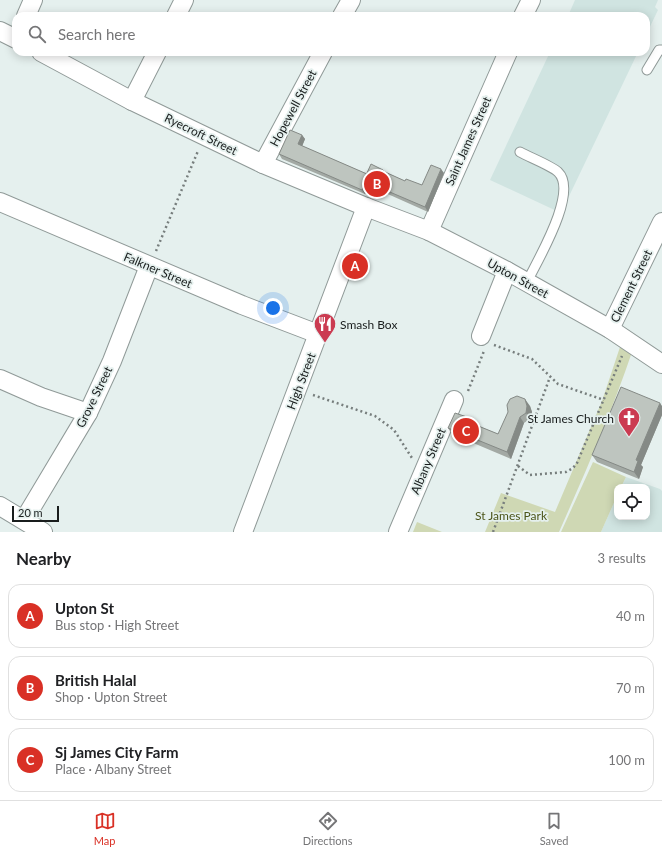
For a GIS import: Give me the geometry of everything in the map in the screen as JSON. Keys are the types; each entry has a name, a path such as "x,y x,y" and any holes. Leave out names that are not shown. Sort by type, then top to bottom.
{"street":[{"path":"28,12 33,0"},
{"path":"178,12 184,0"},
{"path":"344,12 351,0"},
{"path":"525,12 530,0"},
{"path":"0,31 12,36"},
{"name":"Ryecroft Street","path":"48,56 132,101 263,164 366,207"},
{"path":"132,101 156,56"},
{"name":"Hopewell Street","path":"263,164 321,56"},
{"name":"Saint James Street","path":"429,230 506,56"},
{"name":"Falkner Street","path":"0,202 242,305 318,334"},
{"name":"Upton Street","path":"366,207 429,230 507,271 610,329 662,364"},
{"name":"High Street","path":"243,532 366,207"},
{"name":"Clement Street","path":"610,329 662,222"},
{"name":"Grove Street","path":"24,520 88,413 112,361 149,266"},
{"path":"484,340 507,271"},
{"path":"0,379 41,397 88,413"},
{"name":"Albany Street","path":"398,532 454,400"},
{"path":"0,506 43,532"}],"lane":[{"path":"648,70 659,50 662,50"},
{"path":"520,152 558,172 563,179 564,188 563,201 556,224 527,282"}],"path":[{"path":"149,266 205,136"},
{"path":"454,400 463,401 484,340 532,359 558,384 604,400"},
{"path":"518,466 530,475 566,472 574,468 629,341"},
{"path":"493,532 550,377"},
{"path":"297,390 375,416 394,430 412,458 432,451"}],"shaded area":[{"path":"575,0 658,0 655,7 658,10 650,27 650,12 570,12"},
{"path":"548,56 636,56 561,213 490,180"},
{"path":"626,477 646,484 622,484"},
{"path":"650,485 662,491 662,532 601,532 614,503 614,520 650,520"}],"green space":[{"name":"St James Park","path":"620,347 632,352 607,421 559,532 485,532 501,493 555,512 602,401"},
{"path":"593,462 626,477 622,484 614,484 614,503 601,532 561,532"},
{"name":"St James Park","path":"417,522 442,532 413,532"}],"building":[{"path":"290,130 302,135 298,144 367,174 363,182 365,185 362,190 279,154"},
{"path":"371,164 383,170 376,188 363,182"},
{"path":"431,165 441,169 425,207 378,187 385,172 405,181 406,179 422,185"},
{"name":"St James Church","path":"621,387 660,403 636,460 638,461 634,472 592,455"},
{"path":"517,396 525,399 527,406 526,413 520,417 507,452 448,428 455,413 467,417 466,421 498,434 508,412 507,405 510,399"}],"place":[{"name":"British Halal","path":"377,184"},
{"name":"Upton St","path":"355,266"},
{"name":"Smash Box","path":"325,344"},
{"name":"Sj James City Farm","path":"466,431"},
{"name":"St James Church","path":"629,438"}]}
